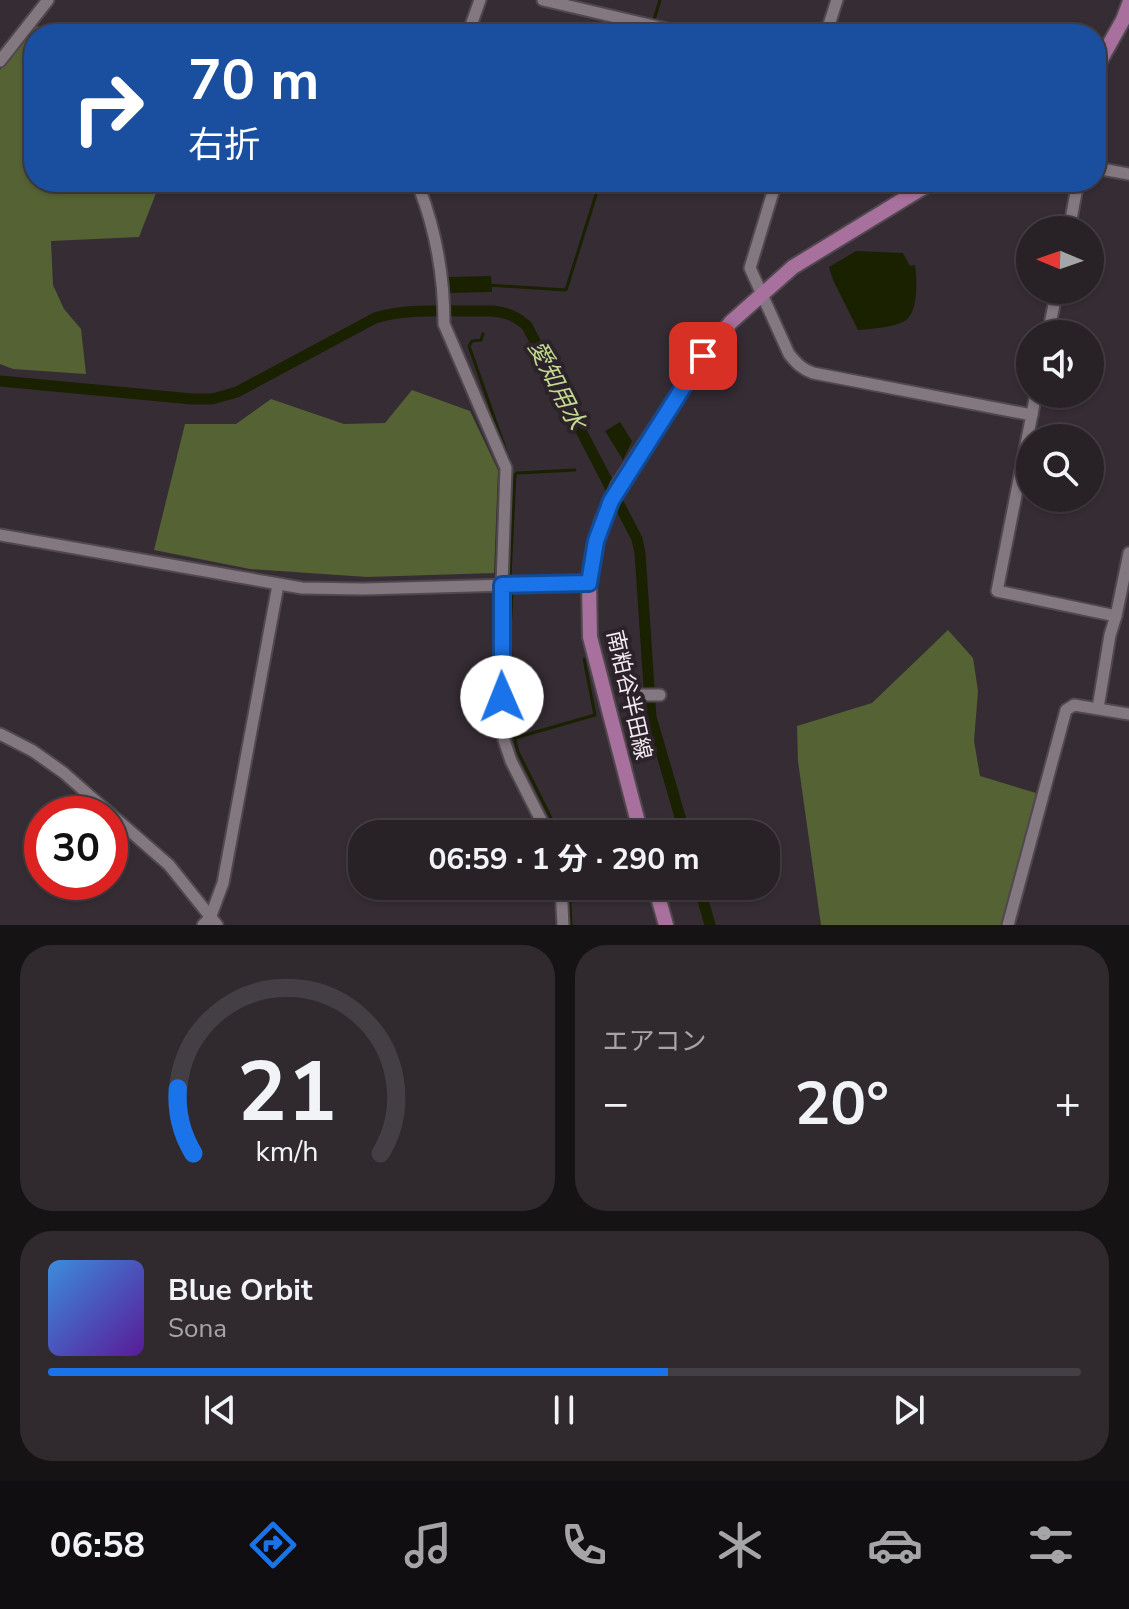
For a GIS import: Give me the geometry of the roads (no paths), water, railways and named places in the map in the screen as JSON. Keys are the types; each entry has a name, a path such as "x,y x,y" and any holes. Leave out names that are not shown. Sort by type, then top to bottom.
{"main road":[{"path":"1106,50 1129,4"},
{"name":"南粕谷半田線","path":"637,820 590,637 589,583 596,541 611,501 703,356 731,322 793,267 916,192"},
{"path":"659,900 666,925"}],"street":[{"path":"29,24 48,0"},
{"path":"472,24 480,0"},
{"path":"543,0 644,24"},
{"path":"829,24 837,0"},
{"path":"0,61 24,30"},
{"path":"1106,170 1129,174"},
{"path":"421,192 432,223 444,303 444,324 506,468 502,585 504,740 511,761 541,820"},
{"path":"773,192 750,268 789,354 803,370 1032,415"},
{"path":"1072,216 1076,192"},
{"path":"1033,408 997,591 1116,616"},
{"path":"0,535 302,588 589,583"},
{"path":"1098,708 1110,635 1129,553"},
{"path":"210,923 223,883 278,585"},
{"path":"640,695 660,695"},
{"path":"1008,925 1064,715 1074,705 1129,714"},
{"path":"0,734 64,773 169,865 210,923"},
{"path":"562,900 563,925"}],"waterway":[{"path":"653,23 660,0"},
{"path":"488,285 566,290 597,192"},
{"name":"愛知用水","path":"0,381 212,399 237,392 375,318 418,311 493,311 519,320 527,326 637,539 651,717 681,820"},
{"path":"483,334 481,340 472,341 469,346 509,460"},
{"path":"510,577 515,475 575,470"},
{"path":"512,594 510,632 514,736 518,752 552,820"},
{"path":"515,738 595,715 584,659"},
{"path":"570,900 571,925"},
{"name":"愛知用水","path":"703,900 710,925"}]}
